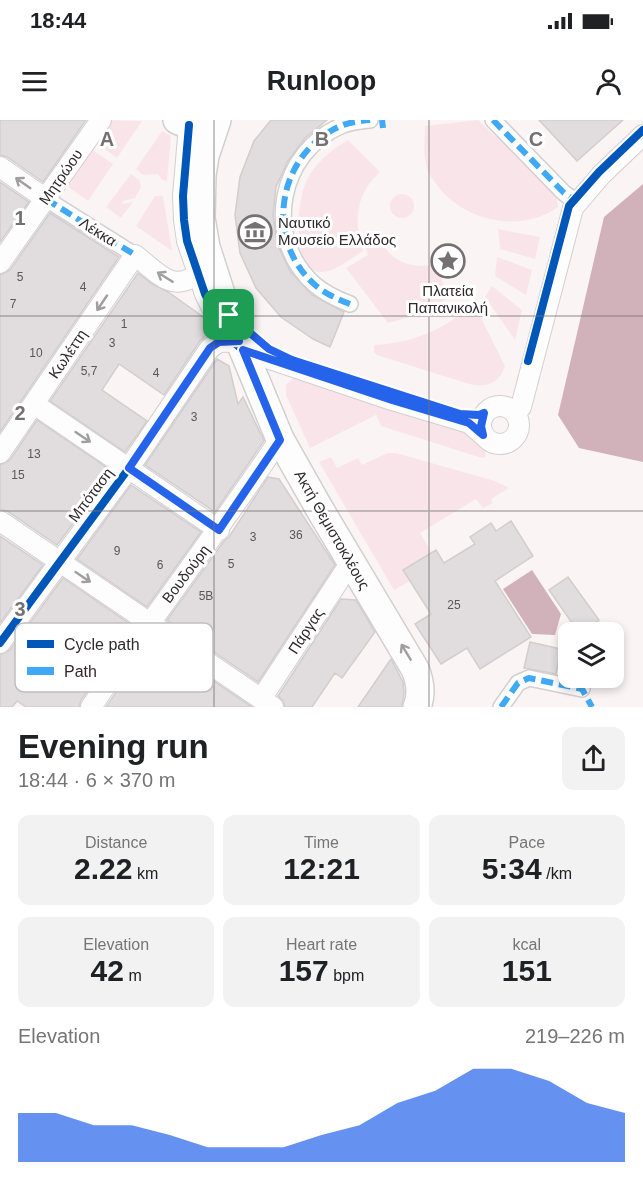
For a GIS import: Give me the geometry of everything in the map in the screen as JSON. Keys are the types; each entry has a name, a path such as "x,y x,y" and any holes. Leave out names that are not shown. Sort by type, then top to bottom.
{"main road":[{"name":"Ακτή Θεμιστοκλέους","path":"217,120 205,156 201,218 206,247 232,331 280,440 415,669 420,699 417,707"}],"street":[{"name":"Μητρώου","path":"0,263 101,120"},
{"path":"350,304 324,292 297,264 286,240 283,202 292,171 312,145 345,124 370,120"},
{"path":"492,120 564,193 577,202"},
{"path":"193,122 184,173 184,220 187,241 197,274 215,314 232,331 292,360 460,414 479,415 497,406 509,408 516,414 519,428 514,438 507,443 489,442 469,423 392,400 232,331"},
{"path":"520,407 571,214 577,202 601,175 643,135"},
{"name":"Λέκκα","path":"0,167 135,255 168,281 180,284 197,274"},
{"name":"Κωλέττη","path":"0,453 135,255"},
{"name":"Μπόταση","path":"0,644 129,468 210,348 232,331"},
{"path":"34,404 219,530"},
{"path":"483,435 481,426 484,413"},
{"name":"Βουδούρη","path":"149,622 219,530 280,440"},
{"path":"0,521 149,622"},
{"name":"Πάργας","path":"267,703 351,562"},
{"path":"213,666 267,703"},
{"path":"501,707 518,683 530,678 582,689"},
{"name":"Βουδούρη","path":"91,707 101,692"}],"shaded area":[{"path":"106,120 142,121 117,158 92,140"},
{"path":"478,120 556,193 558,207 527,220 493,220 477,215 448,197 427,170 425,126"},
{"path":"162,131 171,136 167,181 162,180 158,174 143,175 136,169"},
{"path":"348,140 380,172 366,189 359,208 358,229 363,251 338,267 322,272 312,269 305,261 301,249 300,204 306,182 318,163"},
{"path":"88,147 113,164 88,201 63,183"},
{"path":"131,174 139,180 141,187 135,198 123,201 122,204 133,202 121,218 106,207"},
{"path":"643,184 643,462 579,448 558,415 604,217"},
{"path":"402,194 407,195 413,201 413,211 407,217 402,218 397,217 391,211 390,206 391,201 397,195"},
{"path":"155,196 163,196 172,251 136,226"},
{"path":"498,229 540,237 535,259 500,249"},
{"path":"363,240 380,240 390,254 403,262 417,266 435,265 449,297 425,313 388,323 346,268 368,255"},
{"path":"497,257 532,270 526,295 495,276"},
{"path":"492,286 522,310 515,340 485,297"},
{"path":"474,304 505,366 499,377 491,383 469,384 377,355 374,352 374,345 389,344 428,333 451,321"},
{"path":"294,377 469,427 486,450 485,457 482,458 381,426 376,415 310,448 286,395 286,385"},
{"path":"387,453 396,453 495,481 509,488 491,499 493,503 483,508 476,499 420,533 432,553 404,571 410,581 394,590 319,462 331,457 337,468 358,458 362,465"},
{"path":"532,570 561,614 555,635 532,634 503,589"}],"building":[{"path":"0,120 86,120 43,182 7,157 0,155"},
{"name":"Ναυτικό Μουσείο Ελλάδος","path":"271,120 327,120 305,138 288,161 276,187 273,215 277,243 290,271 312,295 344,312 330,347 313,339 281,317 256,288 240,253 235,215 240,177 254,141"},
{"path":"539,120 623,120 577,161"},
{"path":"0,182 29,202 0,242"},
{"path":"50,213 119,257 0,432 0,275 10,270"},
{"path":"138,273 202,316 211,330 200,341 164,395 119,364 102,390 147,421 125,452 50,401"},
{"path":"217,359 229,366 238,404 243,397 264,441 215,512 145,465"},
{"path":"37,420 112,471 57,545 7,511 0,509 0,465 10,460"},
{"path":"268,477 279,479 335,565 258,682 213,651 213,623 171,623 167,620 229,537"},
{"path":"131,485 201,532 147,607 77,559"},
{"path":"511,521 533,556 495,581 531,637 480,669 467,648 441,664 415,624 431,614 403,570 436,550 444,563 475,544 470,537 491,523 496,531"},
{"path":"0,536 43,565 0,623"},
{"path":"568,577 599,620 571,622 549,590"},
{"path":"63,578 129,623 30,623"},
{"path":"341,599 356,600 375,632 342,678 335,673 312,707 285,707 278,696"},
{"path":"530,642 558,648 556,674 524,668"},
{"path":"15,643 15,692 87,692 79,707 26,707 17,701 12,707 0,707 0,655 10,650"},
{"path":"391,659 403,682 402,707 358,707"},
{"path":"213,681 252,707 106,707 117,692 213,692"}],"marked path":[{"path":"350,304 331,296 318,287 298,265 288,243 283,220 285,197 292,174 304,154 321,137 343,125 370,120"},
{"path":"382,120 383,128"},
{"path":"493,120 564,193 577,202"},
{"path":"46,199 135,255"},
{"path":"501,707 518,683 529,678 582,689 592,707"}],"cycle path":[{"path":"189,125 183,196 187,241 205,294 232,341 243,350 469,423 483,435"},
{"path":"528,361 569,206 599,172 643,130"},
{"path":"0,643 129,468 210,348 219,342 239,341"}],"place":[{"name":"Ναυτικό Μουσείο Ελλάδος","path":"255,232"},
{"name":"Πλατεία Παπανικολή","path":"448,261"}],"route":[{"path":"229,315 269,349 292,360 460,414 484,413 481,426 483,435 469,423 243,350 280,440 219,530 129,468 210,348 219,342 239,341 229,315"}]}
